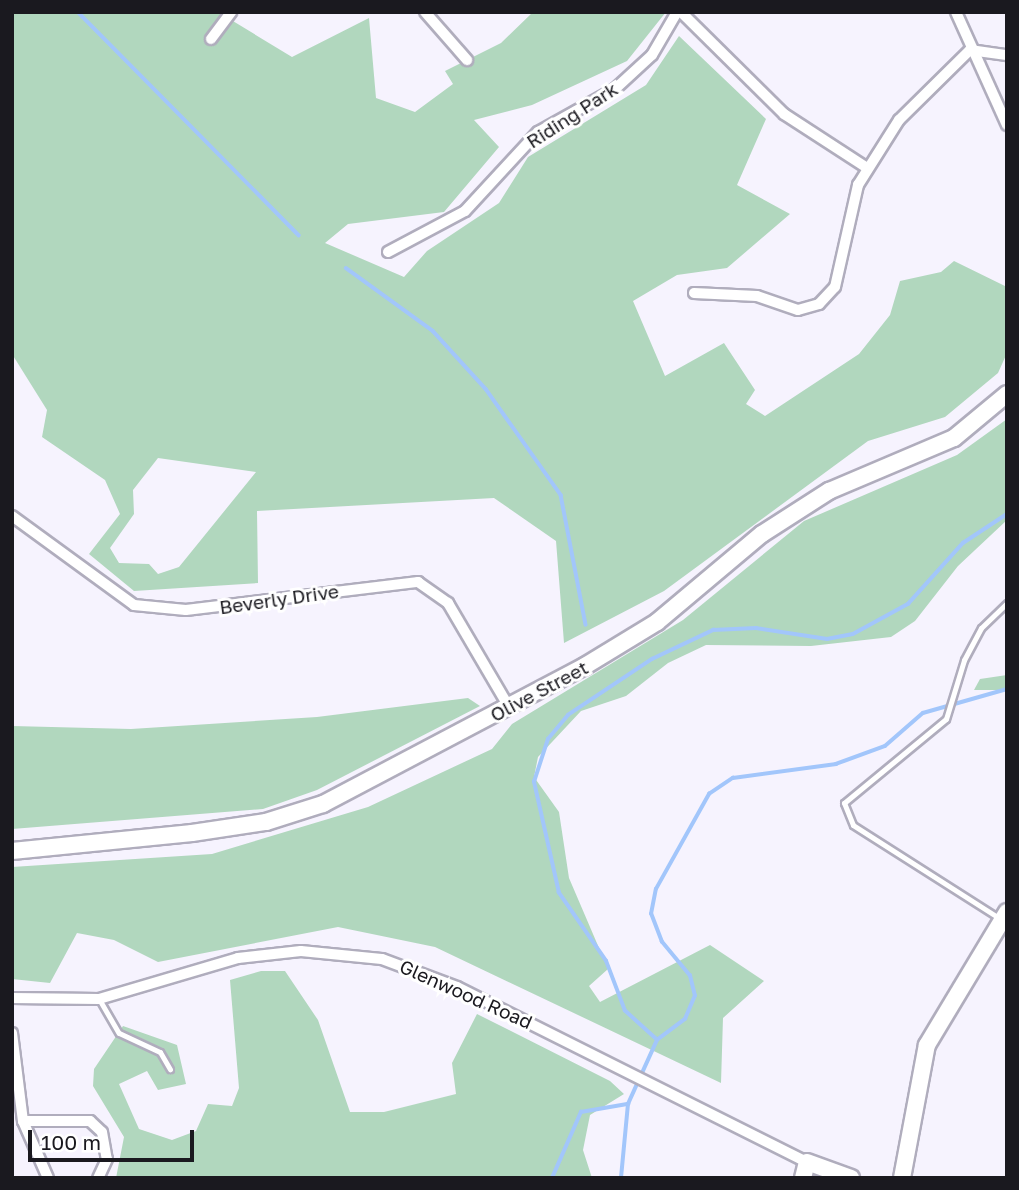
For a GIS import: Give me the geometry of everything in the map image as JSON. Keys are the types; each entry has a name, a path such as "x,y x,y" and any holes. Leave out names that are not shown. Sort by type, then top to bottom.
{"street":[{"path":"211,38 231,12"},
{"path":"425,12 467,60"},
{"path":"679,12 784,114 867,168"},
{"name":"Riding Park","path":"388,252 465,211 538,132 615,89 652,55 679,12"},
{"path":"956,12 970,50 1007,125"},
{"path":"694,293 745,294 798,310 819,304 835,287 849,211 867,168 899,120 970,50"},
{"path":"970,50 1007,55"},
{"name":"Olive Street","path":"12,851 192,833 292,815 370,782 509,707 657,622 762,534 829,491 954,438 1007,394"},
{"name":"Beverly Drive","path":"12,516 134,605 186,611 418,582 448,603 509,707"},
{"path":"902,1178 928,1045 1004,916"},
{"name":"Glenwood Road","path":"12,998 99,999 238,958 349,952 457,987 625,1070 805,1170 851,1178"},
{"path":"12,1033 23,1121 48,1178"},
{"path":"23,1121 90,1121 102,1132 106,1151 98,1178"}],"lane":[{"path":"1004,916 845,813 852,791 946,719 959,676 981,628 1007,603"},
{"path":"99,999 119,1032 160,1052 170,1069"}],"green space":[{"path":"12,12 218,12 292,57 369,18 376,98 415,112 453,84 445,71 501,43 533,12 666,12 627,61 532,105 474,120 499,147 444,212 348,224 325,243 404,277 427,251 499,203 528,157 646,85 679,36 766,119 737,185 790,214 727,268 677,275 633,301 665,376 724,343 755,390 746,404 765,416 859,354 890,315 900,281 941,272 954,261 1007,287 1007,353 998,373 945,417 868,441 664,591 564,643 556,541 494,498 257,511 258,583 134,591 89,554 120,514 105,480 42,437 47,410 12,354","holes":["158,458 256,472 179,567 158,574 149,564 119,563 110,548 134,514 133,490"]},
{"path":"1007,419 1007,520 958,566 915,621 891,637 811,646 706,645 668,663 626,696 581,711 538,757 534,777 559,812 569,878 608,969 589,986 600,1002 710,945 764,981 723,1018 721,1083 435,947 338,927 158,962 114,940 77,933 50,983 12,979 12,867 212,854 368,807 492,749 512,724 683,620 804,521 957,455"},
{"path":"1007,675 1007,690 974,690 980,679"},
{"path":"468,698 480,706 317,790 263,809 12,829 12,726 131,729 317,717"},
{"path":"261,971 285,971 318,1020 350,1112 384,1112 456,1094 452,1063 477,1014 610,1081 624,1094 590,1115 583,1150 592,1178 116,1178 124,1137 93,1086 94,1069 123,1026 177,1045 186,1084 158,1090 147,1071 119,1084 139,1129 172,1140 196,1131 208,1104 232,1106 239,1088 230,980"}],"waterway":[{"path":"78,12 299,235"},
{"path":"346,268 433,331 486,389 561,495 586,625"},
{"path":"657,1040 625,1011 606,961 559,893 534,782 548,739 568,715 652,659 713,630 756,628 827,639 853,634 908,604 963,543 1007,514"},
{"path":"657,1040 685,1019 695,996 690,976 662,942 651,914 656,889 709,794 733,778 836,764 885,746 923,713 1007,689"},
{"path":"621,1178 628,1104 657,1040"},
{"path":"552,1178 581,1112 628,1104"}]}
